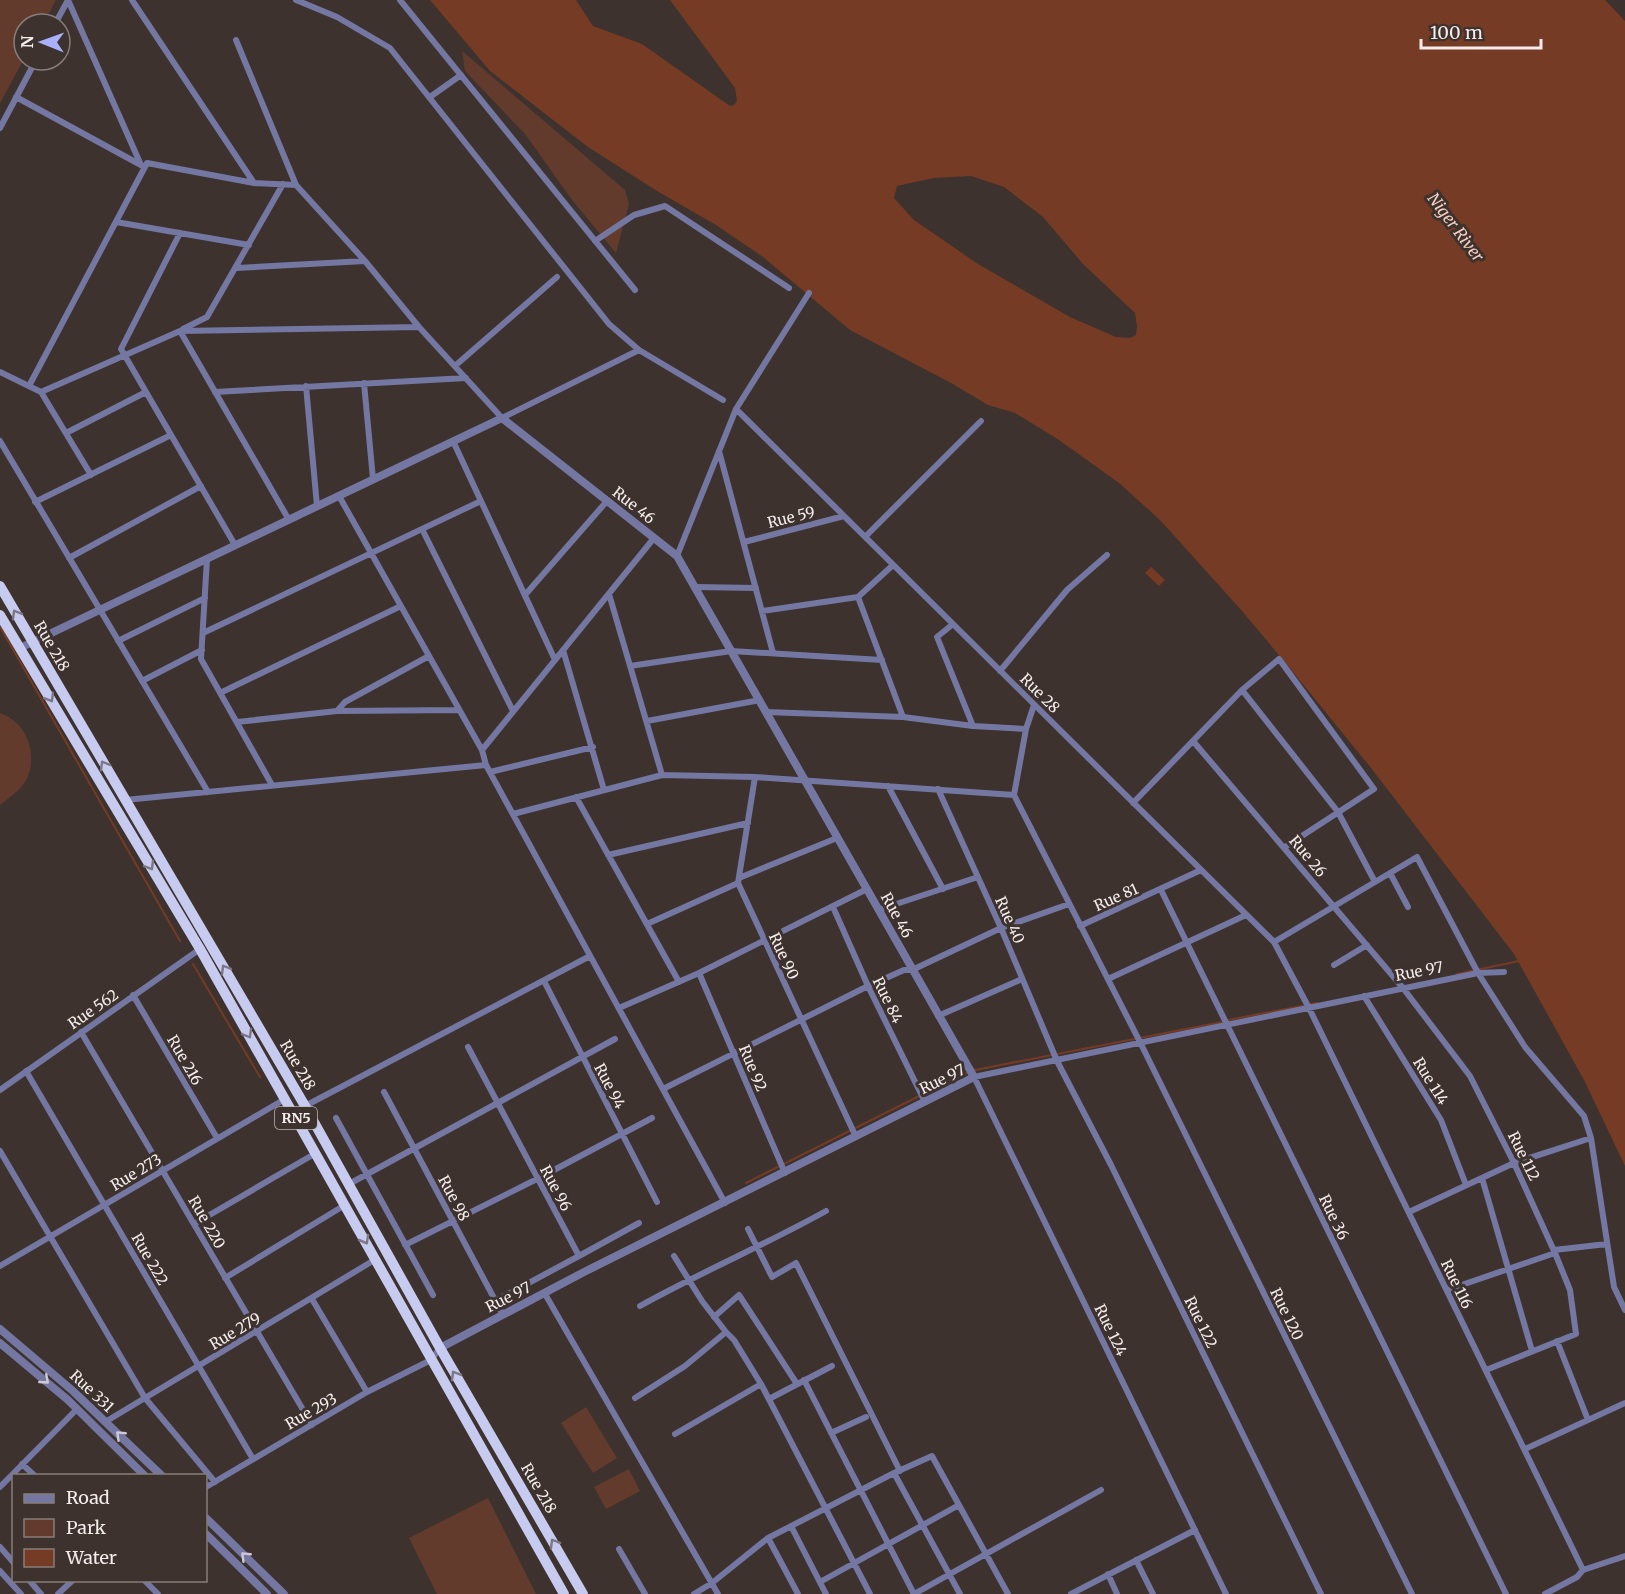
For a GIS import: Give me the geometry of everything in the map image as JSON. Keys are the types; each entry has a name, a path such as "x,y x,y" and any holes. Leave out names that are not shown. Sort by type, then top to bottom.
{"highway":[{"name":"Rue 218","path":"0,586 124,800 205,946 285,1099 564,1594"},
{"name":"RN5","path":"0,615 20,648"},
{"name":"Rue 218","path":"20,648 305,1106 440,1348 583,1594"}],"street":[{"path":"68,0 143,166"},
{"path":"132,0 254,183"},
{"path":"296,0 338,17 390,48 609,324 639,350 723,399"},
{"path":"400,0 635,290"},
{"path":"29,386 143,166 147,163 254,183 296,185 237,40"},
{"path":"0,128 30,72"},
{"path":"430,97 461,75"},
{"path":"16,97 143,166"},
{"path":"41,392 207,317 283,184"},
{"name":"Rue 46","path":"296,185 365,261 419,327 502,418 677,556 974,1077"},
{"path":"595,241 634,215 665,206 789,288"},
{"path":"116,222 249,245"},
{"path":"180,233 121,349 235,545"},
{"path":"236,268 365,261"},
{"path":"456,365 557,276"},
{"path":"677,556 736,409 809,293"},
{"path":"180,331 419,327"},
{"path":"180,331 289,520"},
{"path":"20,648 502,418 639,350"},
{"path":"0,372 41,392 91,475"},
{"path":"215,392 466,378"},
{"path":"364,383 373,479"},
{"path":"306,386 317,506"},
{"path":"66,433 146,392"},
{"name":"Rue 28","path":"736,409 1274,942 1310,1008"},
{"path":"865,537 981,421"},
{"path":"35,502 171,435"},
{"path":"453,441 555,660"},
{"path":"1,446 208,792"},
{"path":"719,450 773,653"},
{"path":"69,558 201,486"},
{"path":"339,496 482,750 486,765 725,1203"},
{"path":"203,633 481,501"},
{"path":"525,595 607,501"},
{"name":"Rue 59","path":"744,542 844,516"},
{"path":"422,529 513,711"},
{"path":"482,750 654,538"},
{"path":"1000,671 1067,590 1107,555"},
{"path":"207,559 201,659 272,786"},
{"path":"762,611 858,597 893,565"},
{"path":"695,586 756,588"},
{"path":"609,594 662,775"},
{"path":"858,597 903,717"},
{"path":"118,641 205,598"},
{"path":"220,693 401,606"},
{"path":"953,624 937,637 973,726"},
{"path":"142,681 202,650"},
{"path":"563,650 604,790"},
{"path":"630,666 731,651 882,660"},
{"path":"337,711 345,702 429,656"},
{"path":"1133,803 1242,690 1279,659 1374,789 1285,847"},
{"path":"1242,690 1338,812 1375,882"},
{"path":"647,721 760,700"},
{"path":"513,814 662,775 803,779 1014,795 1026,729 1034,705"},
{"path":"237,722 337,711 459,710"},
{"path":"766,712 903,717 973,726 1026,729"},
{"name":"Rue 26","path":"1193,741 1403,988"},
{"path":"490,772 593,747"},
{"path":"124,800 486,765"},
{"path":"738,880 755,777"},
{"path":"888,786 943,889"},
{"name":"Rue 40","path":"938,789 1057,1061"},
{"name":"Rue 120","path":"1014,795 1141,1044 1412,1594"},
{"path":"576,797 679,982"},
{"path":"608,855 748,823"},
{"path":"647,924 738,880 837,838"},
{"path":"1274,942 1417,857 1478,973 1525,1047 1584,1116 1591,1138 1614,1287 1625,1310"},
{"path":"1161,890 1201,870"},
{"path":"1390,873 1408,907"},
{"path":"878,910 978,877"},
{"name":"Rue 90","path":"738,880 854,1135"},
{"path":"619,1008 699,973 867,889"},
{"name":"Rue 81","path":"1080,926 1161,890"},
{"name":"Rue 36","path":"1161,890 1506,1594"},
{"path":"663,1089 800,1018 904,969 912,970 1000,928 1069,904"},
{"name":"Rue 84","path":"833,907 868,986 926,1102"},
{"path":"1108,979 1246,915"},
{"path":"1334,965 1367,945"},
{"name":"Rue 562","path":"0,1090 205,946"},
{"path":"305,1106 590,956"},
{"name":"Rue 97","path":"440,1348 586,1271 725,1203 782,1167 926,1102 974,1077 1478,973 1504,972"},
{"name":"Rue 92","path":"699,973 782,1167"},
{"path":"938,1016 1022,979"},
{"name":"Rue 94","path":"544,981 657,1202"},
{"name":"Rue 112","path":"1403,988 1470,1076 1514,1163 1555,1251 1570,1290 1576,1334 1486,1370"},
{"name":"Rue 216","path":"133,995 217,1138"},
{"name":"Rue 114","path":"1364,996 1442,1120 1466,1185"},
{"name":"Rue 116","path":"1310,1008 1583,1570"},
{"name":"Rue 220","path":"81,1032 312,1425"},
{"path":"349,1184 615,1040"},
{"name":"Rue 96","path":"468,1047 579,1256"},
{"name":"Rue 122","path":"1057,1061 1111,1165 1321,1594"},
{"name":"Rue 222","path":"26,1071 253,1459"},
{"name":"Rue 124","path":"974,1077 1226,1594"},
{"name":"Rue 98","path":"384,1092 503,1315"},
{"name":"Rue 273","path":"0,1265 285,1099"},
{"path":"336,1118 433,1295"},
{"path":"405,1245 652,1118"},
{"path":"1409,1212 1514,1163 1591,1138"},
{"path":"0,1151 145,1398 215,1482"},
{"path":"194,1224 317,1153"},
{"path":"1482,1178 1532,1351"},
{"path":"225,1278 345,1205"},
{"path":"640,1306 826,1211"},
{"path":"495,1301 639,1223"},
{"path":"748,1229 772,1277 796,1263 923,1526 960,1594"},
{"path":"1447,1290 1555,1251 1607,1244"},
{"path":"674,1256 688,1280 734,1341 761,1384 870,1594"},
{"name":"Rue 279","path":"105,1422 376,1259"},
{"path":"545,1293 717,1594"},
{"path":"714,1317 739,1295 801,1382 831,1433 914,1594 1101,1490"},
{"path":"312,1299 368,1392"},
{"name":"Rue 331","path":"0,1329 73,1391 160,1474"},
{"path":"635,1398 685,1366 726,1332"},
{"path":"1557,1341 1588,1420"},
{"name":"Rue 331","path":"0,1343 52,1386 143,1474"},
{"path":"431,1360 440,1348"},
{"name":"Rue 293","path":"207,1486 368,1392 431,1360"},
{"path":"768,1399 832,1366"},
{"path":"675,1434 761,1384"},
{"path":"1524,1449 1625,1403"},
{"path":"12,1474 76,1410"},
{"path":"831,1433 866,1417"},
{"path":"694,1594 712,1583 768,1538 932,1456 1008,1594"},
{"path":"22,1464 33,1474"},
{"path":"0,1487 12,1474"},
{"path":"820,1582 959,1505"},
{"path":"207,1519 284,1594"},
{"path":"791,1526 826,1594"},
{"path":"1071,1594 1195,1530"},
{"path":"207,1535 267,1594"},
{"path":"768,1538 798,1594"},
{"path":"0,1547 12,1561"},
{"path":"619,1549 645,1594"},
{"path":"1545,1594 1577,1577 1583,1570 1625,1556"},
{"path":"1136,1560 1153,1594"},
{"path":"0,1571 21,1594"},
{"path":"1108,1574 1117,1594"},
{"path":"30,1582 41,1594"},
{"path":"58,1594 72,1582"},
{"path":"145,1582 158,1594"},
{"path":"1564,1594 1565,1584"}],"green space":[{"path":"0,0 56,0 50,12 12,12 12,72 17,72 0,103"},
{"path":"462,51 625,190 629,204 616,253 572,200 525,134 465,71"},
{"path":"0,713 9,717 23,731 28,740 31,759 25,783 0,805"},
{"path":"586,1407 617,1458 593,1473 561,1423"},
{"path":"629,1469 640,1491 606,1509 594,1487"},
{"path":"488,1498 536,1594 437,1594 409,1538"}],"water":[{"name":"Niger River","path":"430,0 576,0 593,26 642,44 730,106 737,101 735,88 670,0 1605,0 1625,21 1625,1166 1584,1080 1514,954 1371,768 1288,666 1160,520 1119,483 1059,440 1015,413 988,405 850,330 763,257 716,225 588,147 490,71","holes":["971,176 1004,187 1043,217 1083,264 1135,313 1136,335 1130,338 1116,337 1070,317 978,264 914,220 894,198 897,186 934,178"]},
{"path":"1151,567 1165,580 1159,586 1145,573"}],"waterway":[{"path":"0,627 180,941"},
{"path":"1457,974 1519,961"},
{"path":"193,964 260,1077"},
{"path":"1228,1020 1317,1003"},
{"path":"746,1183 975,1070 1222,1022"}]}
